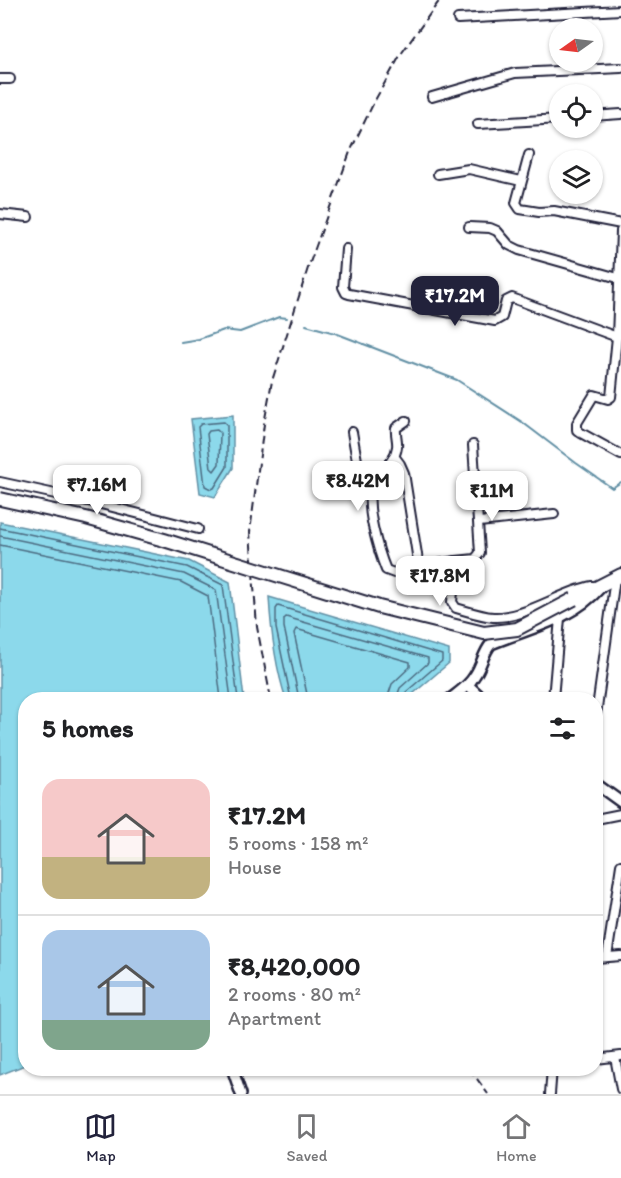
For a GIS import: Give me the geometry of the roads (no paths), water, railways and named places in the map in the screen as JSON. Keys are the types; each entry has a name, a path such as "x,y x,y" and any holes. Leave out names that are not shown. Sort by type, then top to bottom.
{"main road":[{"path":"0,498 142,533 379,607 484,633 517,629 614,578"}],"street":[{"path":"458,19 621,10"},
{"path":"432,97 515,73 621,68"},
{"path":"0,79 10,80"},
{"path":"603,115 621,114"},
{"path":"478,124 549,119"},
{"path":"529,155 516,203 520,209 538,212 554,211 621,224"},
{"path":"438,174 468,169 521,181"},
{"path":"0,214 28,217"},
{"path":"469,227 490,228 497,231 509,245 519,250 618,278"},
{"path":"621,231 618,278 620,293 611,397 608,399 594,395 577,426 581,433 621,455"},
{"path":"346,249 343,287 349,294 495,321 502,317 506,301 512,298 616,338"},
{"path":"371,489 394,456 397,447 396,428 406,421"},
{"path":"352,432 359,472 371,489 372,522 386,570 394,573 475,559 479,556 474,445"},
{"path":"394,456 404,473 419,567"},
{"path":"0,482 97,503 198,529"},
{"path":"479,522 554,514"},
{"path":"456,561 453,606 493,617 515,614 578,588 614,578"},
{"path":"459,692 477,674 486,650 491,644 536,629 560,618 585,603 614,578"},
{"path":"599,692 614,578"},
{"path":"554,692 560,618"},
{"path":"468,685 476,692"},
{"path":"603,789 621,802"},
{"path":"603,818 621,814"},
{"path":"607,957 621,866"},
{"path":"603,957 621,956"},
{"path":"603,1058 618,1057 621,1089"},
{"path":"235,1076 241,1094"},
{"path":"550,1094 551,1076"}],"water":[{"path":"233,415 233,468 215,497 200,493 191,419"},
{"path":"0,522 189,561 230,582 243,692 18,692 18,1068 0,1075"},
{"path":"269,597 449,650 449,663 415,692 284,692 274,649"}],"waterway":[{"path":"181,342 199,339 224,330 240,332 279,317 287,318"},
{"path":"306,325 335,333 457,380 522,422 612,488 621,482"}],"railway":[{"path":"270,692 257,627 250,532 272,381 308,268 350,152 401,54 440,0"},
{"path":"475,1076 488,1094"}]}
